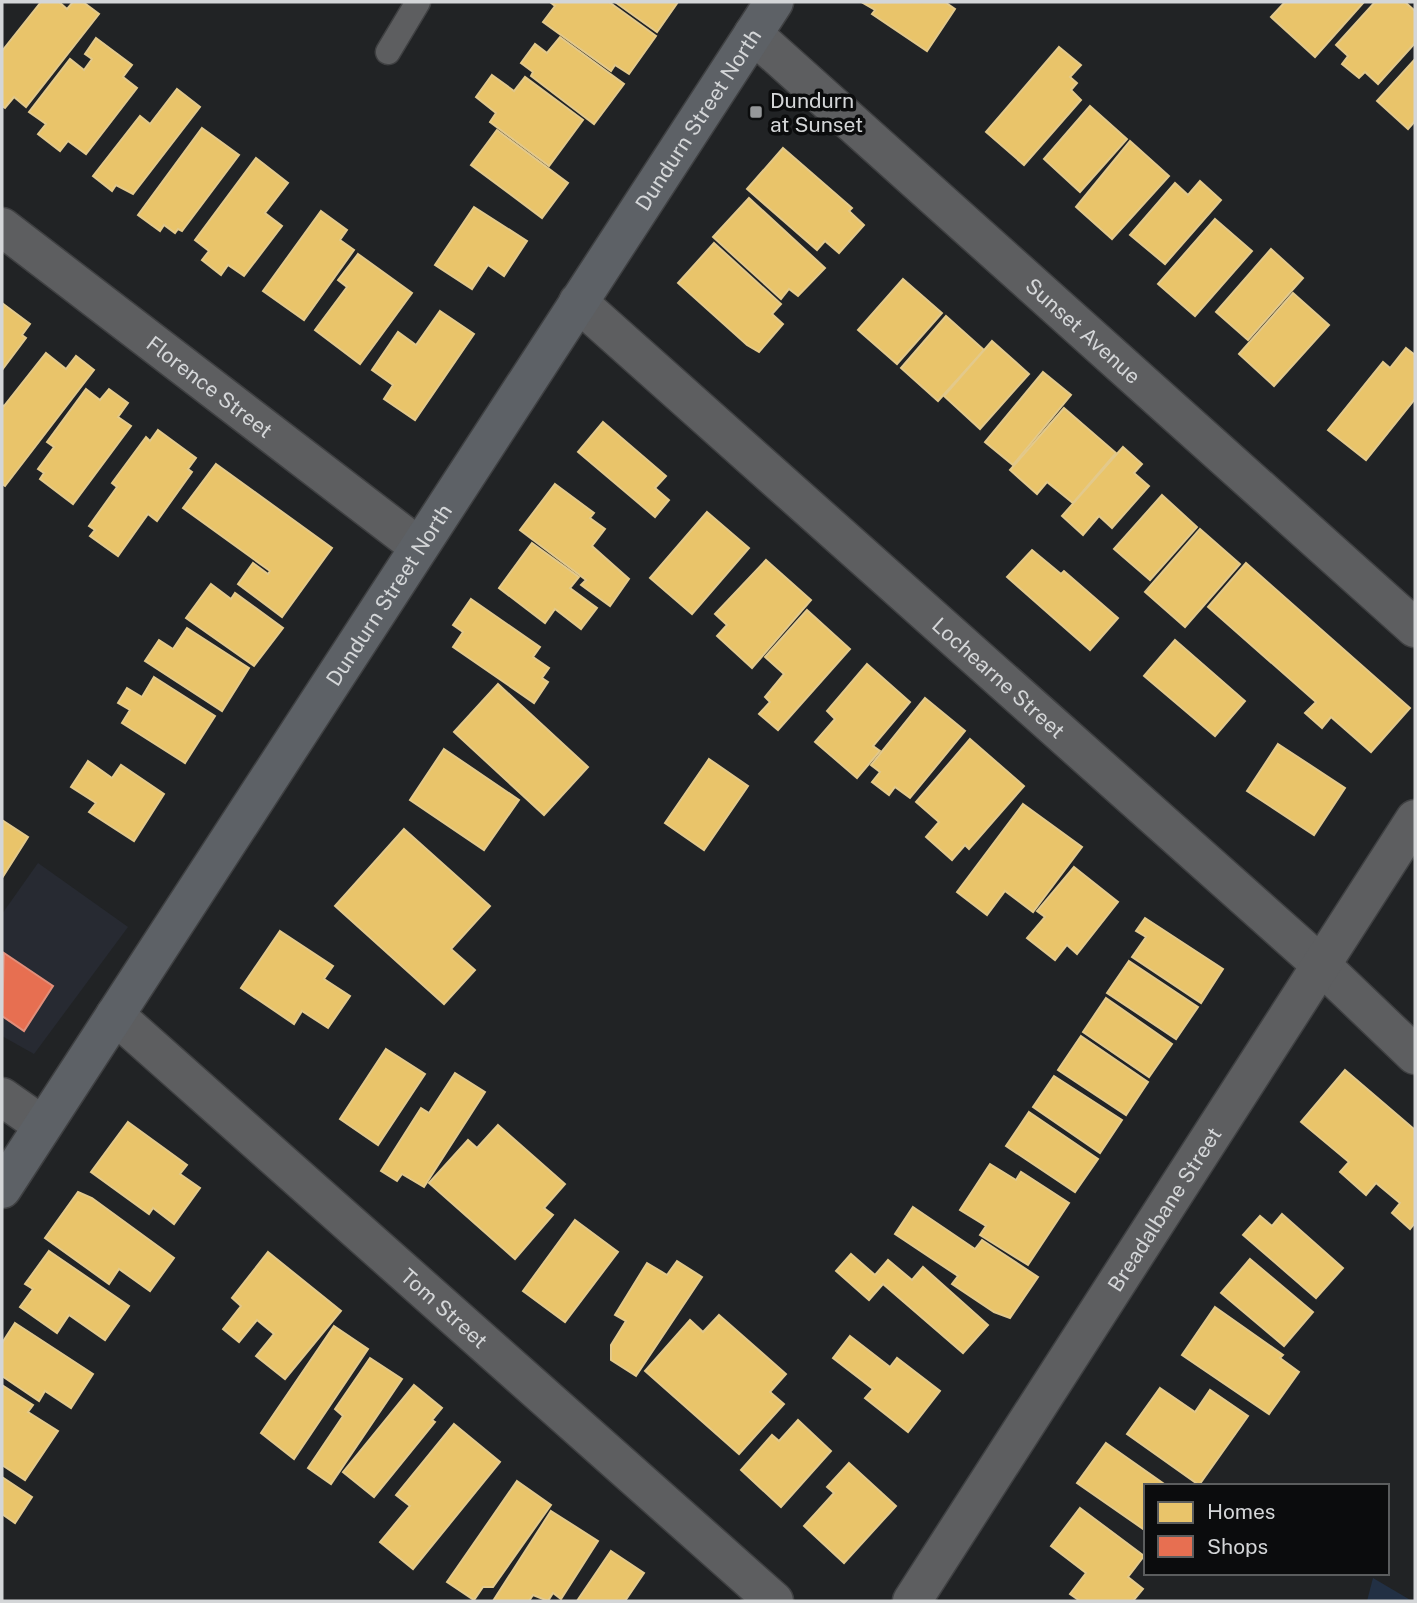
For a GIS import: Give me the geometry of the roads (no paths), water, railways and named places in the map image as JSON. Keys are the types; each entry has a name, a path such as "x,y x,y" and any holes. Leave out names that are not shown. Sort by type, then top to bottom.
{"main road":[{"name":"Dundurn Street North","path":"2,1189 774,2"}],"street":[{"name":"Sunset Avenue","path":"753,34 1415,628"},
{"name":"Florence Street","path":"2,227 419,547"},
{"name":"Lochearne Street","path":"578,302 1321,965 1415,1055"},
{"name":"Breadalbane Street","path":"912,1601 1415,819"},
{"name":"Tom Street","path":"115,1015 774,1601"},
{"path":"2,1097 42,1125"}],"lane":[{"path":"388,52 418,2"}],"place":[{"name":"Dundurn at Sunset","path":"756,112"}]}
